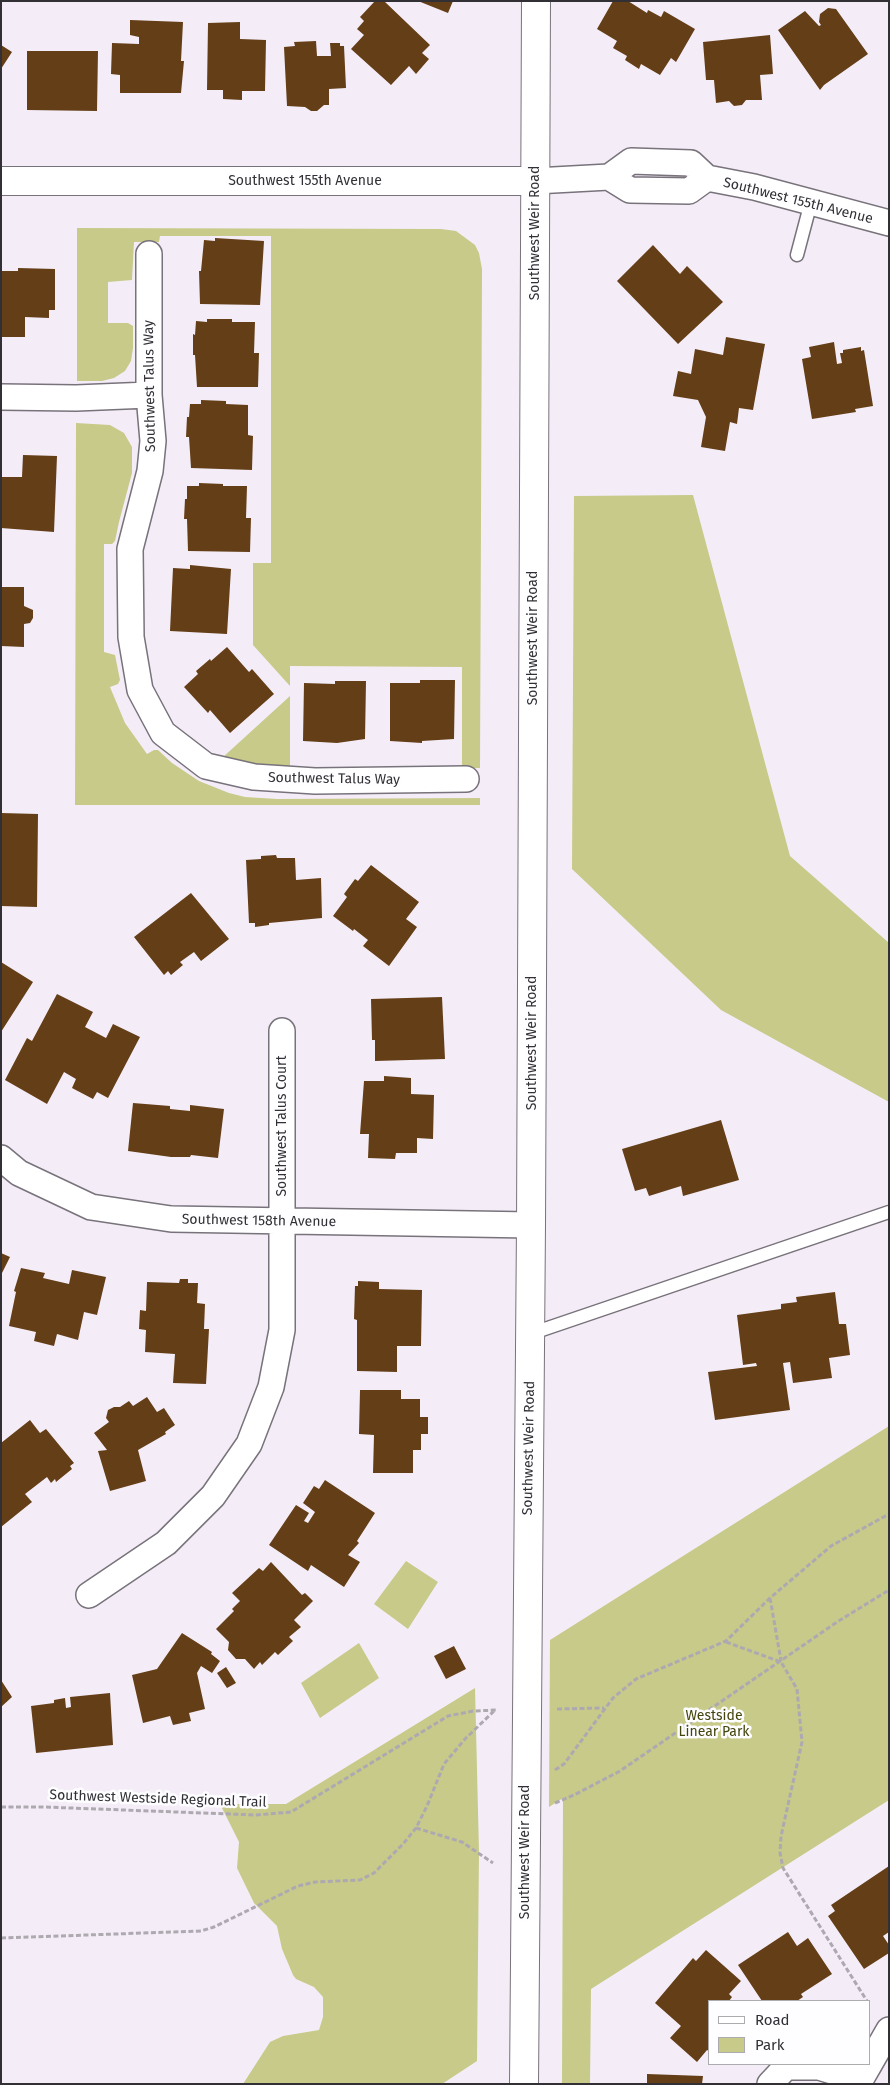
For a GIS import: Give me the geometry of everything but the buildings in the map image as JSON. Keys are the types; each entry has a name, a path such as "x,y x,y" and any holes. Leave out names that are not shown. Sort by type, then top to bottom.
{"street":[{"name":"Southwest Weir Road","path":"524,2084 525,1775 531,1225 536,1"},
{"name":"Southwest 155th Avenue","path":"1,181 535,181 609,177 631,161 660,161 691,163 707,178 754,187 889,224"},
{"name":"Southwest Talus Way","path":"149,254 149,395 153,441 150,471 130,549 131,637 140,690 163,733 206,766 254,777 316,781 466,779"},
{"path":"1,397 76,398 149,395"},
{"name":"Southwest Talus Court","path":"89,1595 166,1543 213,1496 249,1444 271,1387 282,1330 282,1031"},
{"name":"Southwest 158th Avenue","path":"1,1158 19,1173 91,1207 171,1219 531,1225"},
{"path":"870,2063 889,2030"},
{"path":"770,2084 786,2067 819,2067 859,2082 869,2065"}],"lane":[{"path":"797,255 811,202"},
{"path":"530,1334 889,1212"}],"path":[{"path":"525,1775 556,1770 564,1764 604,1708 636,1679 726,1641 770,1598 831,1546 889,1514"},
{"path":"525,1815 574,1795 620,1771 837,1622 889,1590"},
{"path":"770,1598 781,1662 797,1689 802,1742 781,1836 780,1854 783,1868 866,2000"},
{"path":"726,1641 781,1662"},
{"name":"Southwest Westside Regional Trail","path":"1,1807 256,1815 291,1812 448,1716 494,1710 604,1708"},
{"path":"1,1938 201,1931 214,1927 298,1886 315,1882 360,1880 374,1873 385,1863 416,1828 444,1764 465,1739 494,1710"},
{"path":"416,1828 462,1842 493,1863"}],"green space":[{"path":"77,228 441,229 456,231 475,245 479,253 482,269 480,768 462,768 462,667 290,666 290,686 253,645 253,563 271,563 271,236 160,236 159,242 134,242 132,280 108,282 108,323 128,323 133,326 131,361 125,371 114,378 102,381 77,381"},
{"path":"76,423 110,425 124,433 132,447 132,473 115,541 112,544 104,544 104,652 115,655 120,680 118,684 110,687 125,723 147,754 158,750 172,763 199,781 245,797 277,799 480,798 480,805 75,805"},
{"path":"693,495 790,856 889,943 889,1102 721,1010 572,869 574,496"},
{"path":"290,696 290,768 270,768 222,758"},
{"name":"Westside Linear Park","path":"889,1426 889,1800 591,1989 590,2084 562,2084 563,1798 549,1807 550,1640"},
{"path":"406,1561 438,1582 408,1629 374,1604"},
{"path":"359,1643 379,1678 320,1718 301,1683"},
{"path":"475,1688 479,1852 477,2061 442,2084 243,2084 270,2042 283,2036 319,2030 323,2017 323,1997 314,1987 296,1979 293,1975 282,1949 277,1926 254,1903 237,1868 239,1842 220,1804 286,1804"}]}
